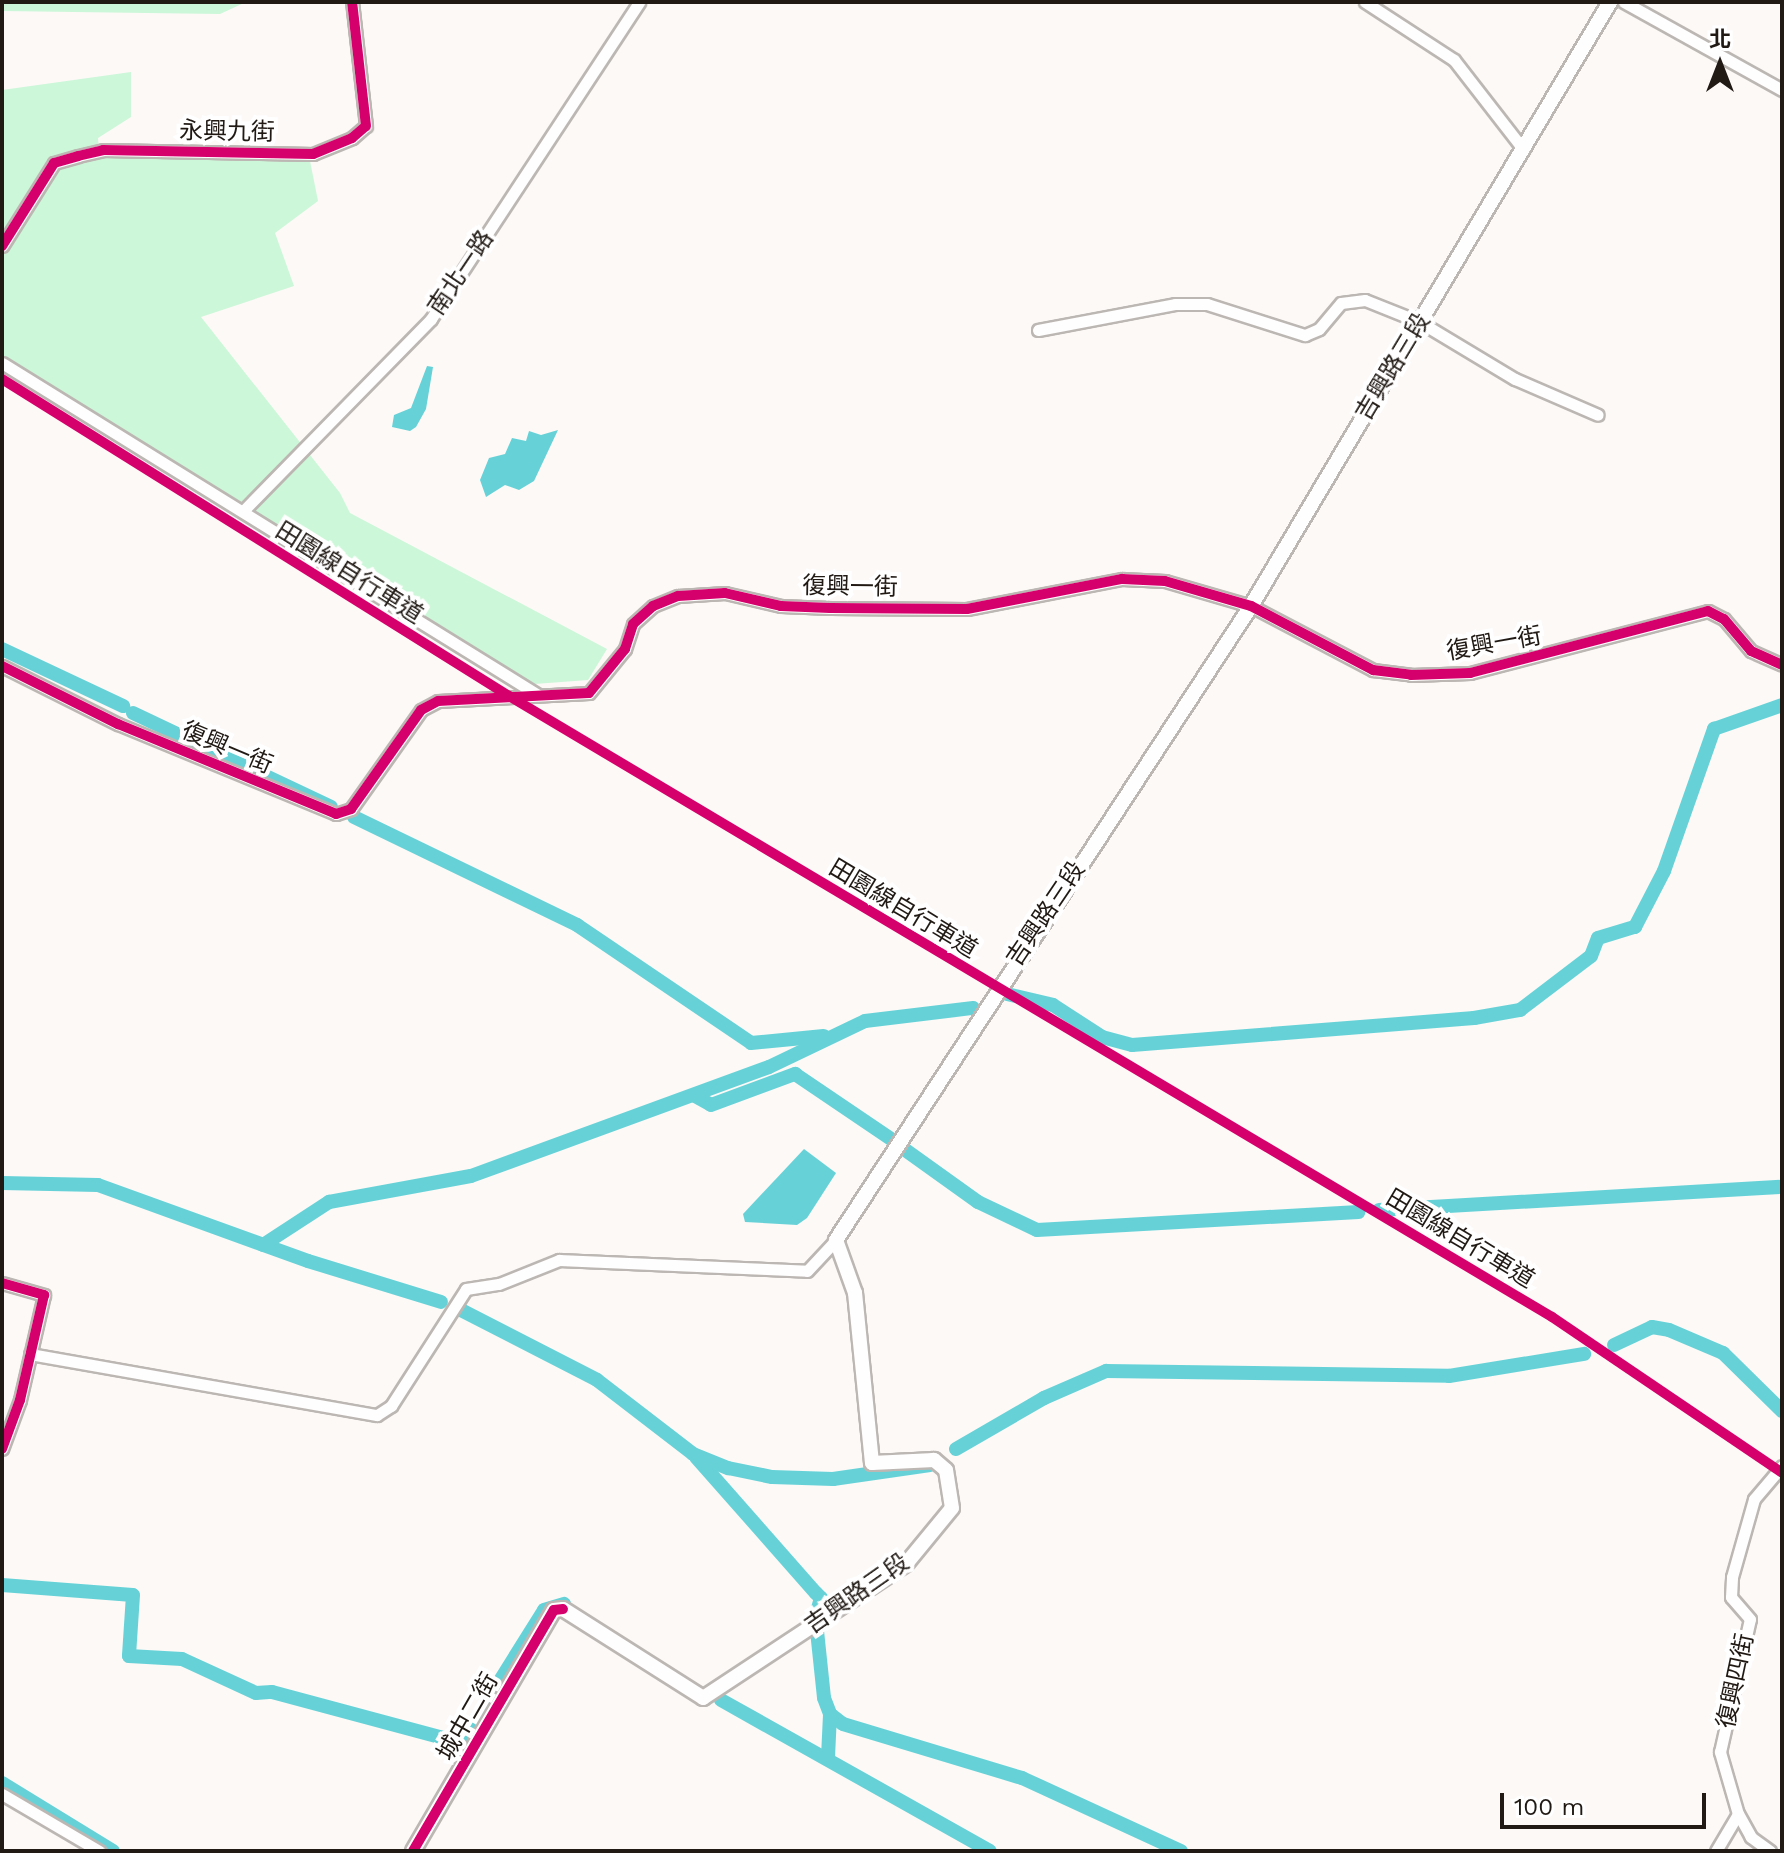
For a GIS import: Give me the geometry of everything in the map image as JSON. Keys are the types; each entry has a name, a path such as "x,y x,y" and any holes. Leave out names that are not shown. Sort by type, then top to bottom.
{"street":[{"name":"永興九街","path":"2,246 54,163 103,150 313,154 352,138 366,126 352,2"},
{"name":"南北一路","path":"243,511 431,319 639,2"},
{"path":"1365,2 1454,60 1523,149"},
{"name":"吉興路三段","path":"563,1609 703,1698 906,1564 952,1508 946,1470 934,1460 872,1463 855,1293 836,1240 1251,606 1610,2"},
{"path":"1624,2 1782,90"},
{"path":"1038,330 1175,304 1207,304 1305,335 1319,329 1351,298 1420,322 1515,379 1598,415"},
{"path":"2,363 538,695"},
{"name":"復興一街","path":"2,666 118,724 336,814 351,809 421,710 438,701 589,693 625,649 633,624 653,606 678,596 725,593 806,607 967,609 1122,579 1145,579 1251,606 1373,670 1411,675 1470,673 1628,636 1708,611 1724,619 1751,651 1782,665"},
{"path":"30,1354 377,1415 391,1406 466,1289 499,1284 559,1260 807,1271 836,1240"},
{"path":"2,1283 44,1295 2,1449"},
{"name":"復興四街","path":"1770,1851 1751,1837 1738,1814 1720,1752 1750,1619 1731,1597 1732,1577 1754,1499 1782,1466"},
{"name":"城中二街","path":"413,1851 554,1610 563,1609"},
{"path":"2,1794 99,1851"},
{"path":"1716,1851 1738,1814"}],"green space":[{"path":"2,2 246,2 220,14 2,11"},
{"path":"131,72 131,117 98,138 99,150 309,156 318,201 275,233 294,286 201,317 340,493 350,513 607,649 588,680 521,685 2,355 2,90"}],"water":[{"path":"427,366 433,367 426,409 416,427 410,431 392,427 394,415 411,408"},
{"path":"558,430 534,481 519,490 505,485 486,497 480,480 489,458 505,454 512,438 526,441 529,431 541,435"},
{"path":"804,1149 836,1173 807,1218 797,1225 745,1222 743,1214"}],"waterway":[{"path":"2,649 123,706"},
{"path":"1007,994 1053,1005 1102,1037 1132,1045 1474,1018 1520,1010 1591,956 1598,938 1635,927 1664,871 1714,729 1782,705"},
{"path":"133,713 331,807"},
{"path":"354,817 577,925 751,1043 824,1036"},
{"path":"263,1245 329,1202 471,1176 769,1067 865,1021 973,1008"},
{"path":"695,1096 711,1105 795,1074 891,1139"},
{"path":"904,1149 978,1202 1037,1230 1358,1212"},
{"path":"2,1183 98,1185 308,1261 441,1302"},
{"path":"1379,1210 1782,1187"},
{"path":"459,1309 597,1380 693,1454 728,1468 772,1477 833,1479 930,1465"},
{"path":"1614,1345 1652,1327 1669,1330 1723,1353 1782,1411"},
{"path":"956,1449 1044,1398 1106,1371 1449,1376 1584,1354"},
{"path":"696,1457 821,1598 816,1615"},
{"path":"2,1585 133,1595 129,1656 182,1659 256,1693 272,1692 455,1741 466,1735 544,1610 564,1604"},
{"path":"817,1631 824,1698 830,1714 843,1724 1022,1778 1181,1851"},
{"path":"721,1700 990,1851"},
{"path":"828,1757 830,1714"},
{"path":"2,1783 113,1851"}],"cycle path":[{"path":"2,246 54,163 103,150 313,154 352,138 366,126 352,2"},
{"name":"田園線自行車道","path":"2,379 509,696 1552,1317 1782,1473"},
{"path":"2,666 118,724 336,814 351,809 421,710 438,701 589,693 625,649 633,624 653,606 678,596 725,593 781,606 967,609 1122,579 1165,581 1251,606 1373,670 1411,675 1470,673 1708,611 1724,619 1751,651 1782,665"},
{"path":"2,1283 44,1295 20,1400 2,1449"},
{"path":"413,1851 554,1610 563,1609"}]}
